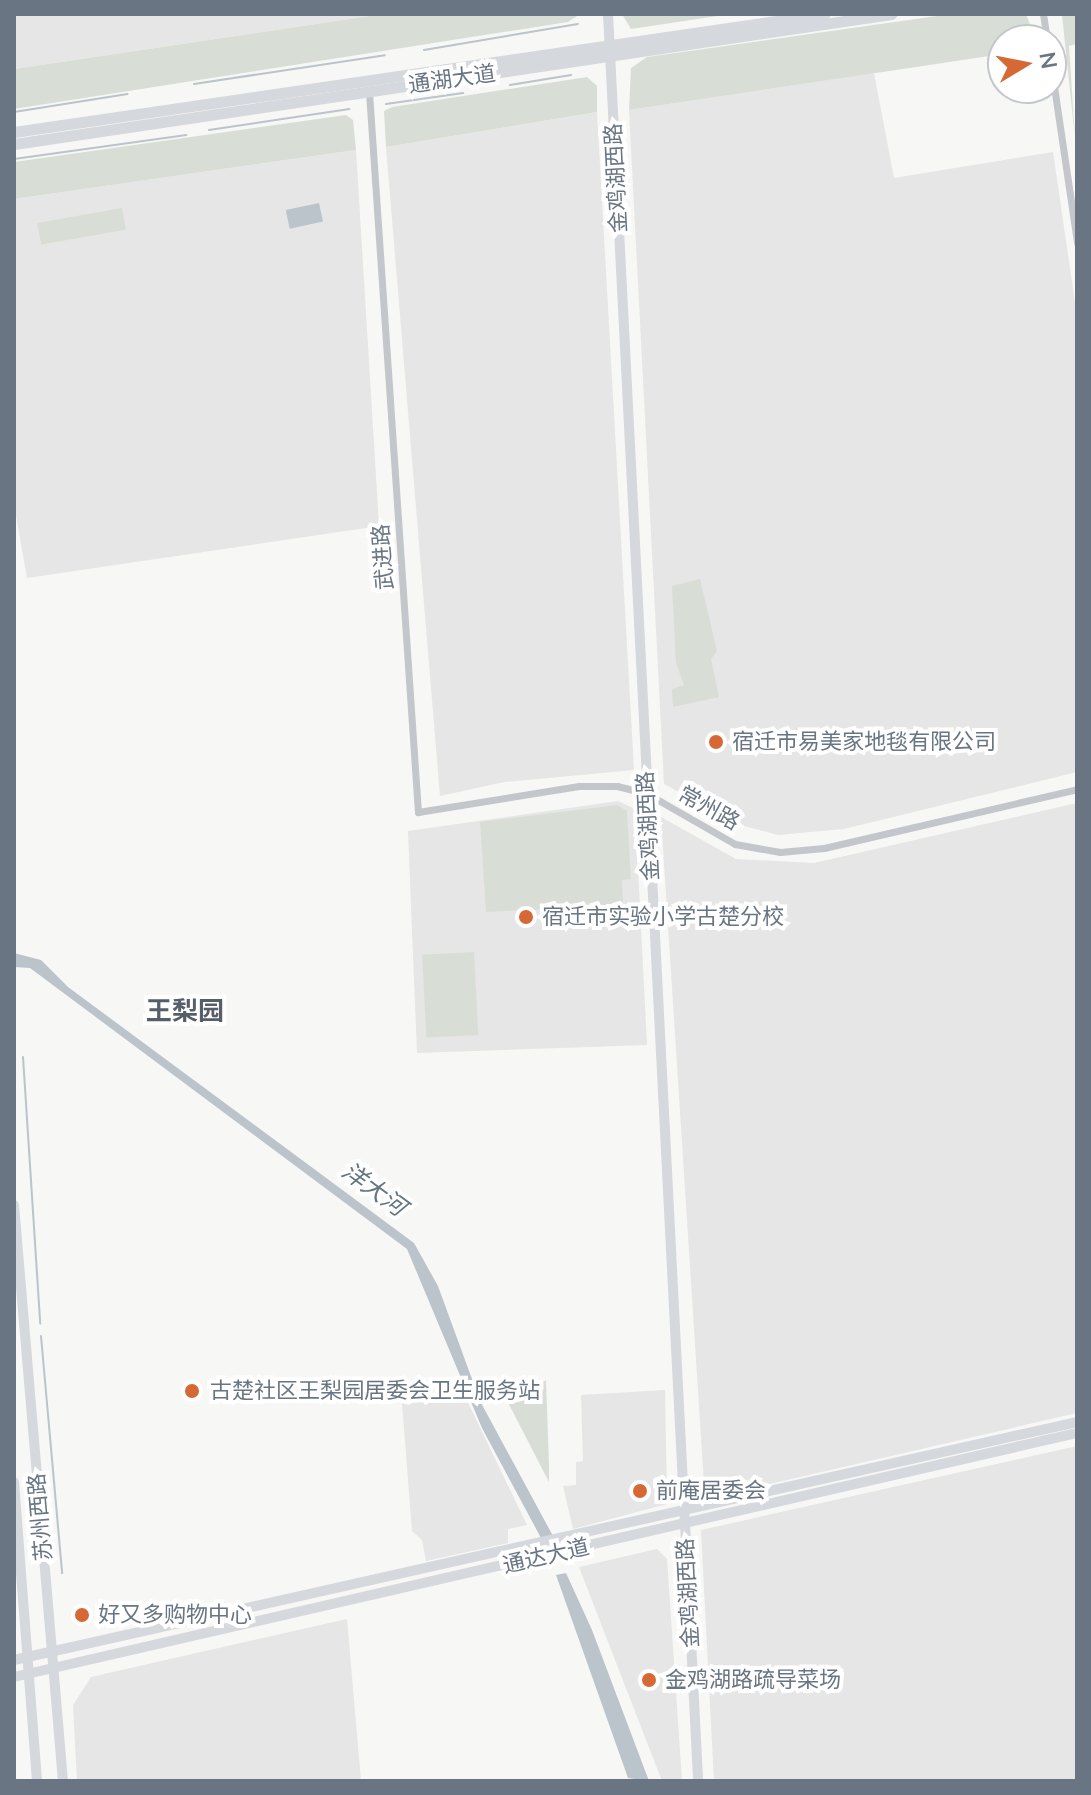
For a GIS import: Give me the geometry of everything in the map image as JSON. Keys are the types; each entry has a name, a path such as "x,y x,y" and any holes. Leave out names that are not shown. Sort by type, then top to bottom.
{"main road":[{"name":"金鸡湖西路","path":"608,14 698,1781"},
{"name":"通湖大道","path":"14,144 369,92 824,14"},
{"name":"通湖大道","path":"14,132 891,14"},
{"name":"苏州西路","path":"14,1205 63,1781"},
{"name":"通达大道","path":"14,1677 684,1519 1077,1422"},
{"name":"通达大道","path":"14,1660 1077,1433"},
{"name":"苏州西路","path":"14,1482 37,1781"}],"street":[{"name":"武进路","path":"369,92 418,812"},
{"path":"1057,104 1077,243"},
{"name":"常州路","path":"418,812 579,786 646,793 735,844 780,852 824,848 1077,789"}],"shaded area":[{"path":"14,14 383,14 14,69"},
{"path":"383,14 580,14 568,22 14,109 14,69"},
{"path":"622,14 731,14 631,29"},
{"path":"951,14 1026,14 1030,24 987,24 987,56 629,110 631,68 647,57"},
{"path":"1077,14 1077,44 1069,46 1075,138 1067,62 1067,24 1063,24 1062,15"},
{"path":"874,73 894,178 1053,152 1077,316 1077,772 844,829 778,835 740,825 664,784 629,110"},
{"path":"587,77 597,86 597,112 386,147 384,111 392,107"},
{"path":"597,112 634,770 504,782 440,796 386,147"},
{"path":"346,115 353,120 356,150 14,199 14,162"},
{"path":"356,150 379,526 27,578 14,504 14,199"},
{"path":"319,203 323,222 290,229 286,210"},
{"path":"122,208 126,230 41,245 37,223"},
{"path":"700,579 717,651 711,659 719,697 673,707 672,689 684,685 676,663 672,586"},
{"name":"宿迁市实验小学古楚分校","path":"618,801 635,809 647,1045 417,1053 408,831"},
{"path":"1077,803 1077,1413 705,1499 661,817 736,859 814,863"},
{"path":"617,805 627,811 631,879 622,880 623,905 486,912 480,822"},
{"path":"474,952 478,1035 426,1038 422,955"},
{"path":"14,953 41,960 68,987 414,1243 438,1286 480,1401 553,1536 541,1538 482,1428 407,1249 30,968 14,967"},
{"path":"546,1381 549,1464 549,1482 498,1383"},
{"path":"461,1388 527,1525 508,1529 508,1543 426,1561 422,1540 412,1531 402,1403"},
{"path":"665,1390 667,1504 573,1529 563,1486 576,1485 576,1462 583,1461 581,1395"},
{"path":"1077,1446 1077,1781 714,1781 701,1530"},
{"name":"金鸡湖路疏导菜场","path":"657,1549 667,1559 682,1781 662,1781 579,1567"},
{"path":"566,1573 592,1630 649,1781 628,1778 556,1575"},
{"path":"347,1619 361,1781 77,1781 73,1705 91,1677"}],"waterway":[{"path":"424,50 578,24"},
{"path":"194,84 385,55"},
{"path":"510,85 571,75"},
{"path":"386,104 463,93"},
{"path":"14,112 128,94"},
{"path":"209,130 349,109"},
{"path":"14,159 186,135"},
{"path":"23,1057 40,1323"},
{"path":"41,1336 62,1573"}],"place":[{"name":"宿迁市易美家地毯有限公司","path":"716,742"},
{"name":"宿迁市实验小学古楚分校","path":"526,917"},
{"name":"古楚社区王梨园居委会卫生服务站","path":"192,1391"},
{"name":"前庵居委会","path":"640,1491"},
{"name":"好又多购物中心","path":"82,1615"},
{"name":"金鸡湖路疏导菜场","path":"649,1680"}],"district":[{"name":"王梨园","path":"185,1011"}],"water label":[{"name":"洋大河","path":"374,1189"}]}
